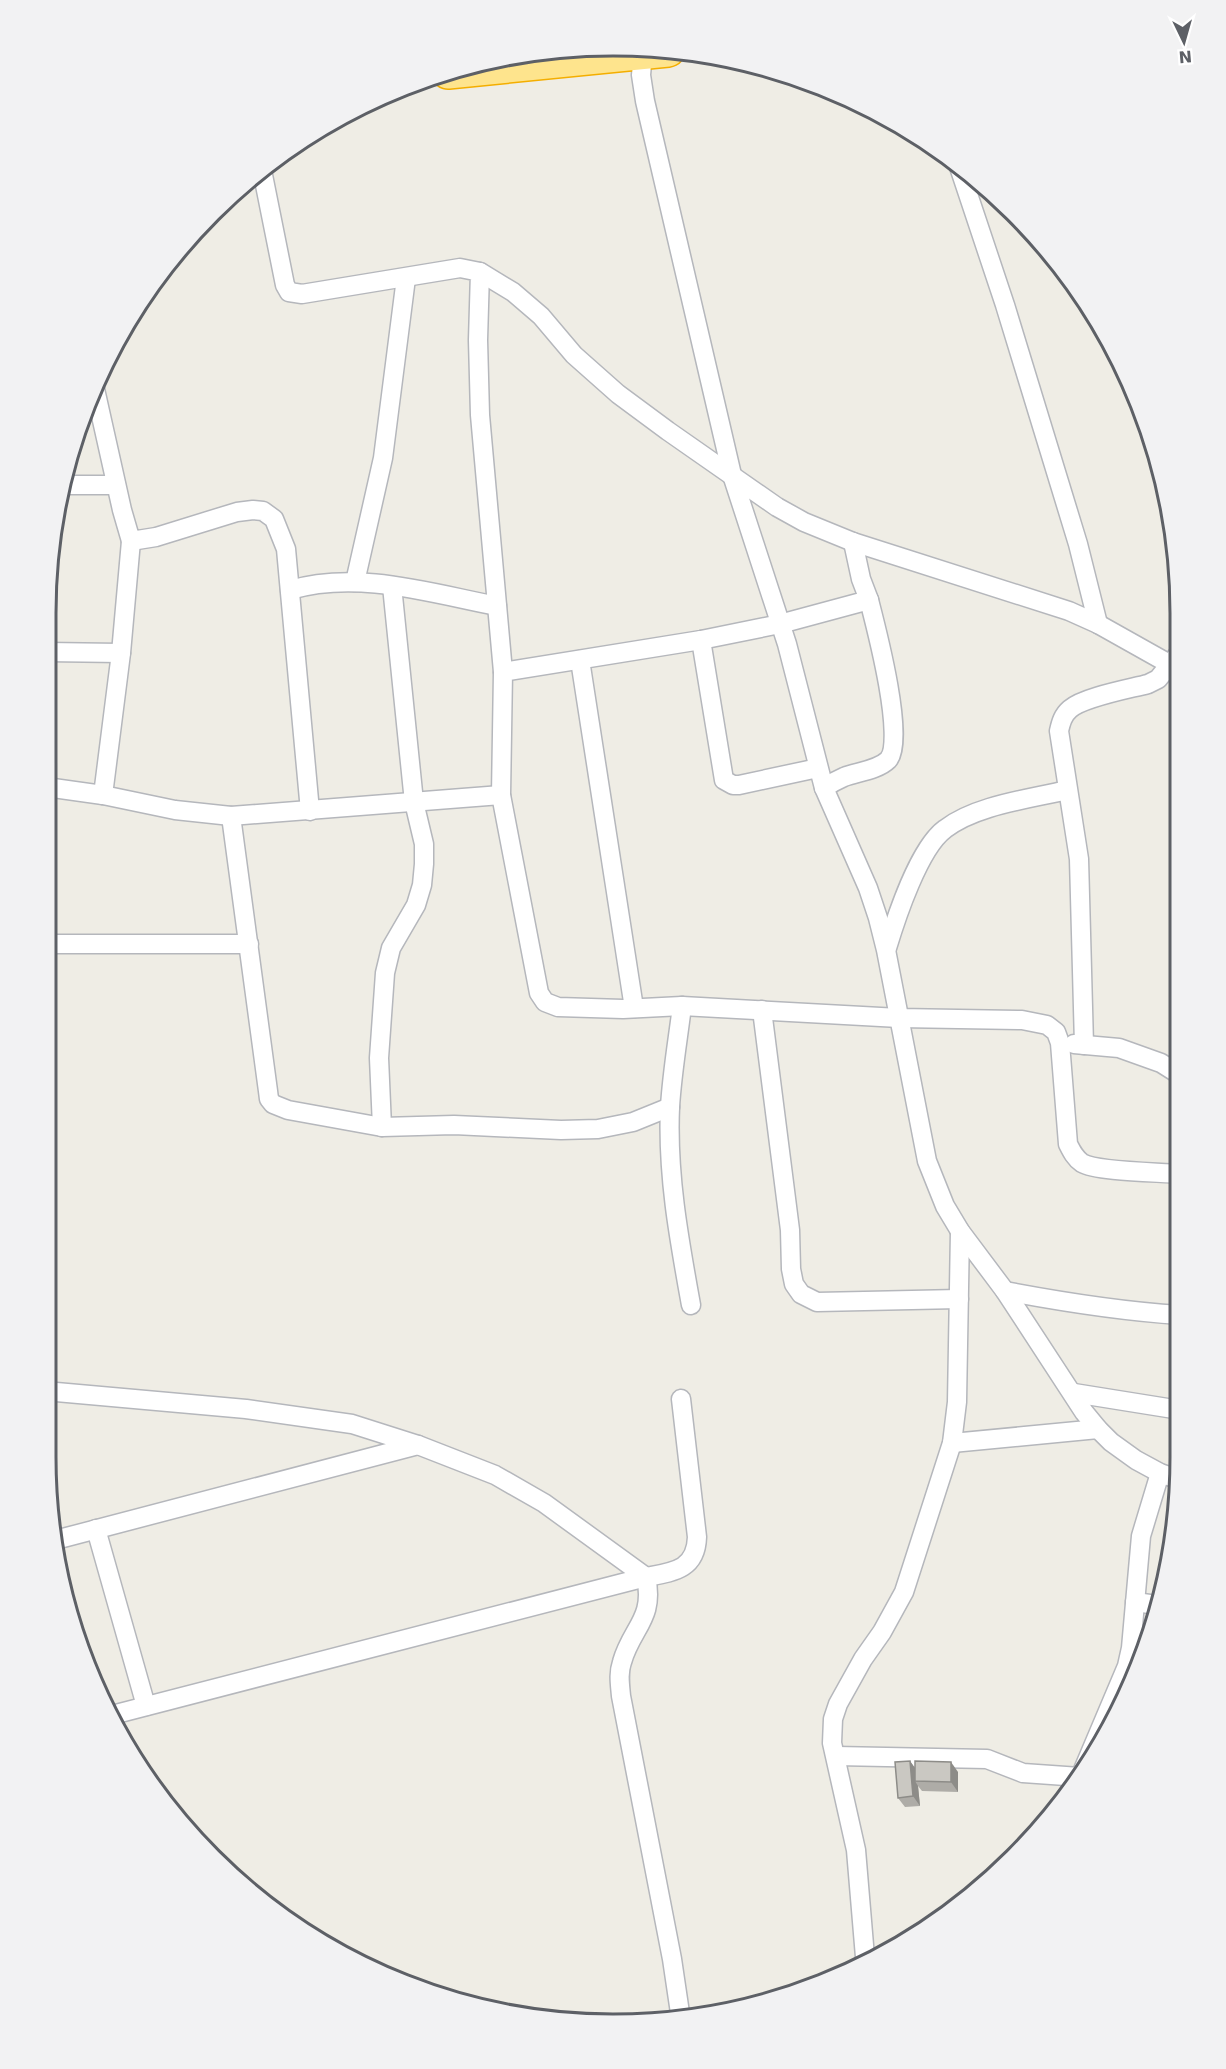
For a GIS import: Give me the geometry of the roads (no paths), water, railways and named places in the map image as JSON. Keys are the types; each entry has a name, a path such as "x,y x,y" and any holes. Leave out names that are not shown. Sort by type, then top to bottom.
{"highway":[{"path":"505,66 590,57"}],"street":[{"path":"648,57 641,75 645,101 732,475 780,624 824,788 868,888 878,918 927,1161 945,1206 960,1231 1005,1291 1084,1412 1111,1442 1136,1460 1169,1476"},
{"path":"264,179 285,285 289,292 302,294 460,268 480,272 513,292 541,316 574,355 618,394 777,507 820,530 853,542 1069,610 1170,659"},
{"path":"963,180 1005,306 1078,544 1098,624"},
{"path":"480,272 478,340 480,416 503,672 501,795 539,993 545,1002 558,1007 682,1006 899,1018 1022,1020 1047,1025 1056,1032 1060,1043 1068,1144 1073,1155 1084,1164 1098,1168 1170,1173"},
{"path":"356,582 383,458 406,278"},
{"path":"98,401 131,541 121,653 103,795"},
{"path":"70,485 116,485"},
{"path":"131,541 156,537 237,512 263,511 274,519 286,549 310,811"},
{"path":"824,788 845,777 880,765 888,760 892,750 894,730 891,698 878,634 861,579 853,542"},
{"path":"290,590 327,582 356,582 392,586 497,606"},
{"path":"382,1127 379,1058 385,973 391,948 416,905 422,885 424,864 424,844 414,802 392,586"},
{"path":"503,672 700,640 780,624 869,600"},
{"path":"700,640 724,780 733,785 739,785 818,768"},
{"path":"56,652 121,653"},
{"path":"580,660 634,1008"},
{"path":"1084,1045 1078,859 1059,730 1061,719 1081,702 1148,684 1158,679 1170,668"},
{"path":"56,788 103,795 165,809 231,816 501,795"},
{"path":"886,950 906,891 934,840 944,829 974,813 1067,790"},
{"path":"231,816 268,1090 273,1104 288,1110 382,1127 454,1125 561,1130 598,1129 633,1122 670,1107"},
{"path":"56,944 249,944"},
{"path":"682,1006 670,1107 670,1160 676,1221 691,1305"},
{"path":"762,1010 790,1230 790,1269 794,1284 801,1294 818,1302 959,1299"},
{"path":"1060,1043 1119,1048 1161,1063 1170,1069"},
{"path":"865,1954 856,1850 831,1734 838,1704 904,1592 952,1443 957,1402 960,1231"},
{"path":"1005,1291 1093,1307 1170,1314"},
{"path":"56,1392 246,1409 352,1424 418,1444 495,1475 534,1497 646,1577 649,1592 648,1608 622,1660 619,1675 679,2010"},
{"path":"1074,1394 1170,1408"},
{"path":"118,1713 646,1577 675,1572 688,1563 696,1550 696,1530 681,1399"},
{"path":"952,1443 1098,1429"},
{"path":"62,1538 418,1444"},
{"path":"1105,1718 1127,1666 1131,1648 1141,1536 1160,1473"},
{"path":"96,1529 146,1706"},
{"path":"1135,1602 1151,1604"},
{"path":"836,1756 987,1759 1023,1773 1069,1776"}]}
